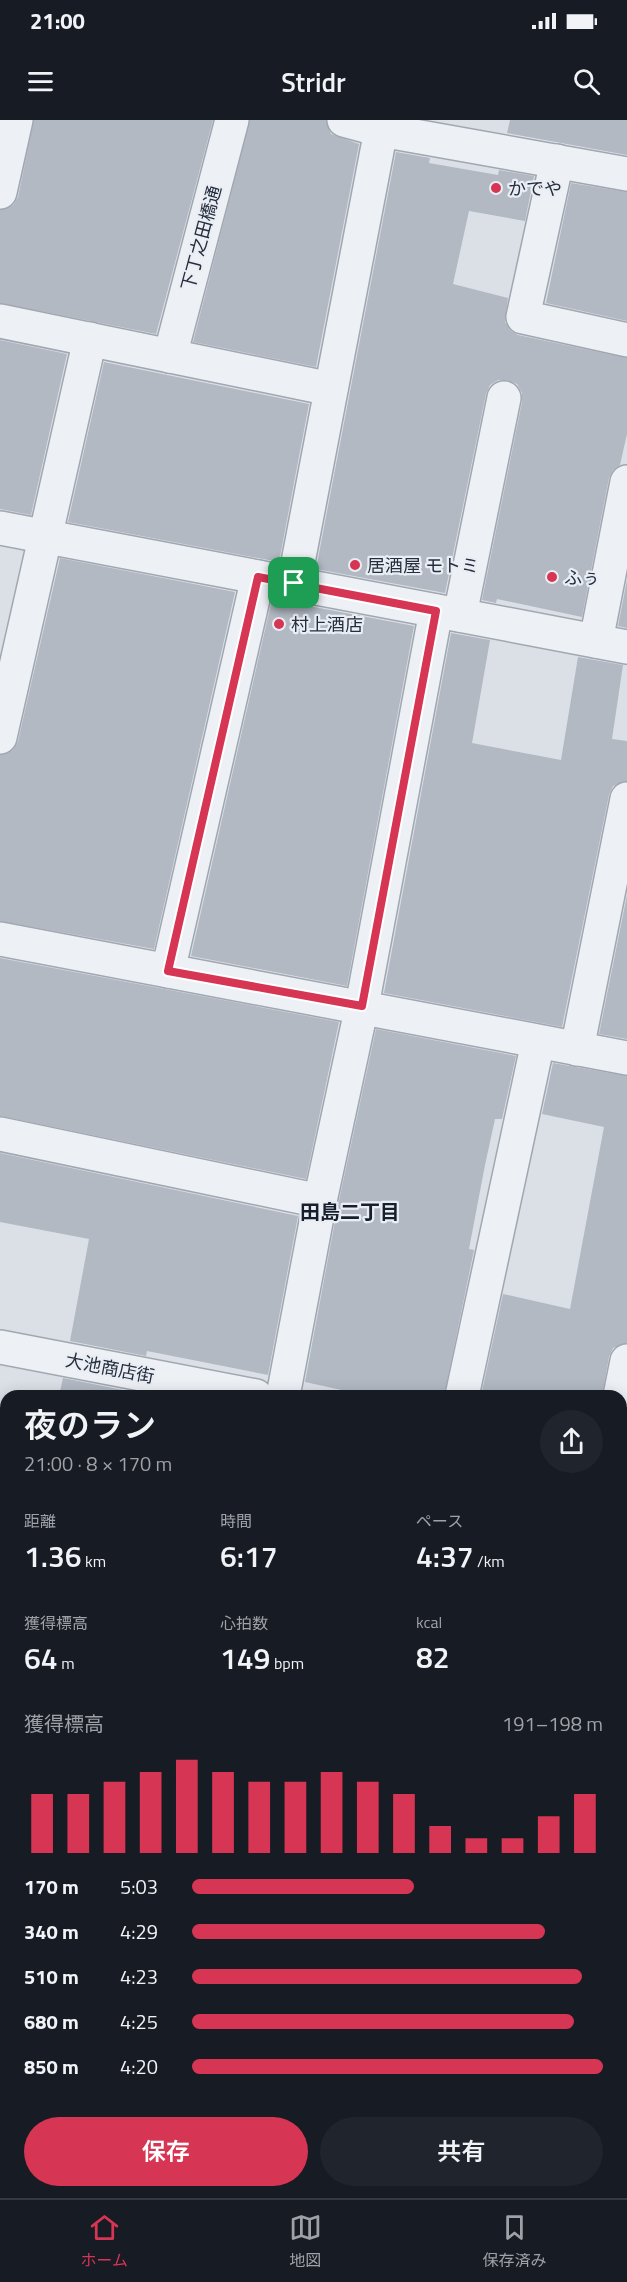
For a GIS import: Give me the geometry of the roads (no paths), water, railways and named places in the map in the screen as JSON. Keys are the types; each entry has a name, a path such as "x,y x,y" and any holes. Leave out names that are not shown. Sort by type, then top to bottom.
{"street":[{"path":"0,192 16,120"},
{"name":"下丁之田橋通","path":"170,356 232,120"},
{"path":"344,120 381,130 627,174"},
{"path":"294,583 381,130"},
{"path":"556,161 523,316 627,340"},
{"path":"0,321 331,389"},
{"path":"0,737 90,339"},
{"path":"284,1390 320,1201 448,613 504,398"},
{"path":"0,528 611,644 627,482"},
{"path":"168,971 258,577"},
{"path":"577,1049 627,799"},
{"path":"0,939 627,1058"},
{"path":"463,1390 538,1042"},
{"path":"0,1134 320,1201"},
{"name":"大池商店街","path":"0,1347 225,1390"},
{"path":"621,1390 627,1361"}],"place":[{"name":"かでや","path":"496,188"},
{"name":"居酒屋 モトミ","path":"355,565"},
{"name":"ふぅ","path":"552,577"},
{"name":"村上酒店","path":"279,624"}],"district":[{"name":"田島二丁目","path":"350,1211"}]}
